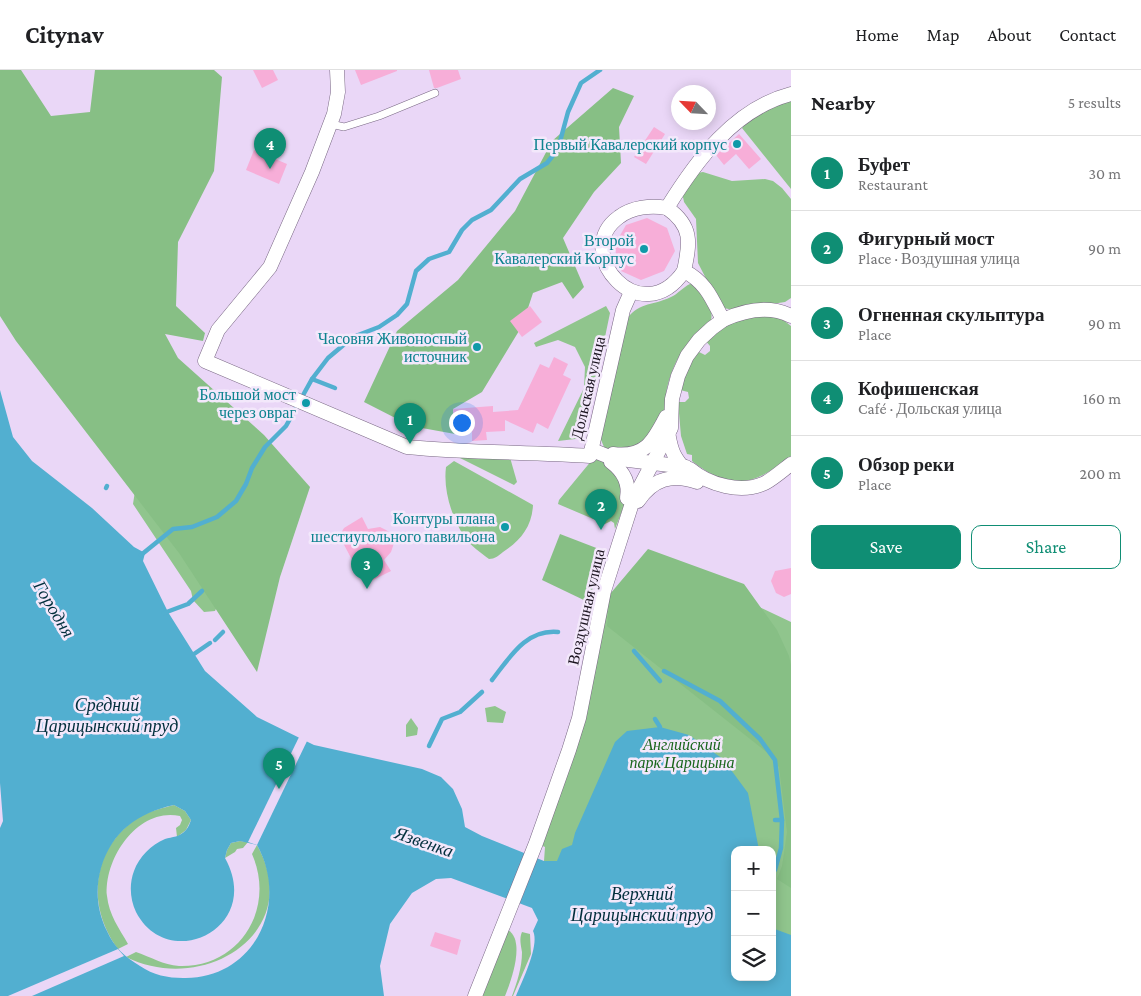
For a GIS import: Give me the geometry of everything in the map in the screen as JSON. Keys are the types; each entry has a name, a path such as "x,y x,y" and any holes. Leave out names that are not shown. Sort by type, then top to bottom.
{"street":[{"name":"Дольская улица","path":"337,70 338,92 330,124 312,172 270,268 214,337 205,361 407,447 590,456 623,310 631,292"},
{"path":"667,208 700,158 717,141 751,112 791,94"},
{"path":"636,208 667,208 677,215 686,229 689,247 684,271 670,286 659,292 646,294 631,292 619,284 610,272 602,254 604,238 611,222 623,213 636,208"},
{"path":"684,271 699,280 708,291 724,320"},
{"name":"Воздушная улица","path":"475,996 535,845 579,718 604,590 633,500 670,431 672,398 678,376 687,356 699,340 712,328 735,315 758,310 772,310 791,316"},
{"path":"666,418 670,431 684,467 697,482 679,477 664,480 652,485 638,501 627,498 626,478 620,469 611,462 613,454 637,453 646,447 655,438 666,418"},
{"path":"592,450 612,458 684,467 716,484 733,487 749,487 765,482 791,464"}],"lane":[{"path":"330,124 344,127 379,116 434,93"}],"green space":[{"path":"0,70 21,70 51,116 90,112 95,70 214,70 222,77 214,171 178,242 176,306 205,333 203,341 165,334 178,358 264,435 310,487 280,577 257,672 179,553 16,341 0,316"},
{"path":"613,88 634,96 619,127 621,163 594,192 563,238 584,287 573,299 562,282 533,293 522,326 482,392 453,409 455,434 411,426 364,402 397,331 458,280 515,211 552,141"},
{"path":"791,100 791,189 742,128 758,115"},
{"path":"703,172 732,181 765,179 773,181 791,199 791,298 785,302 733,310 724,308 716,298 698,263 696,219 684,202 682,192 697,173"},
{"path":"690,284 697,285 703,290 709,303 712,317 706,327 687,345 677,361 669,379 665,399 666,417 646,447 608,450 604,447 599,435 624,323 639,308 671,297"},
{"path":"606,306 610,313 584,438 558,441 584,388 585,367 575,347 558,340 536,347 534,343"},
{"path":"761,313 782,319 791,326 791,456 765,474 754,479 731,481 719,478 706,471 692,461 692,455 687,454 681,436 678,402 685,402 689,398 688,392 680,390 685,373 697,351 705,355 710,351 710,346 705,340 733,321"},
{"path":"509,454 517,482 514,485 458,457"},
{"path":"596,458 611,462 627,498 615,529 614,523 611,521 605,524 558,504 559,500 592,460"},
{"path":"454,461 533,505 528,527 524,533 515,543 495,558 489,559 473,547 465,538 456,522 447,495 445,476 446,467"},
{"path":"135,491 219,602 215,611 204,612 193,600 191,591 133,504"},
{"path":"560,534 599,549 590,603 542,580"},
{"path":"648,549 744,584 777,630 789,656 791,665 791,888 777,879 782,866 787,832 779,767 769,754 607,626 610,594"},
{"name":"Английский парк Царицына","path":"652,556 791,622 791,996 760,996 736,981 776,981 776,846 731,846 731,978 544,861 545,847 536,843 569,750 603,595 618,594"},
{"path":"495,706 506,712 503,723 487,722 485,708"},
{"path":"411,718 418,728 417,735 406,737 406,725"},
{"path":"174,805 185,811 191,820 186,830 177,837 176,828 182,820 180,816 165,815 150,819 127,838 111,866 108,881 108,903 115,921 128,944 118,949 108,932 101,913 98,895 99,876 103,859 112,843 125,828 145,814"},
{"path":"248,842 243,848 237,849 225,858 231,843"},
{"path":"257,845 269,876 268,905 258,929 239,948 215,962 186,968 156,967 126,957 136,952 173,965 201,964 220,957 235,946 247,931 256,914 259,895 258,874 252,854"},
{"path":"506,929 516,941 516,960 505,996 480,996"},
{"path":"522,932 530,934 531,954 512,996 521,964 520,940"}],"water":[{"name":"Средний Царицынский пруд","path":"0,390 13,437 32,461 92,508 134,547 145,553 143,561 168,612 205,671 257,717 314,745 422,769 441,777 453,789 462,809 465,827 482,836 544,861 557,861 562,849 572,845 575,833 615,742 627,731 660,727 689,735 723,759 748,793 758,846 731,846 731,981 776,981 776,929 791,935 791,996 516,996 534,945 535,937 533,931 538,920 532,908 451,878 436,879 412,893 390,924 380,966 384,996 0,996 0,828 3,821 0,783","holes":["174,805 185,811 191,820 187,829 181,834 165,839 150,848 136,866 131,881 131,897 136,912 151,930 169,940 189,941 207,934 222,922 232,905 234,883 225,858 231,843 240,841 257,845 266,868 269,891 267,914 259,934 246,952 229,966 208,975 183,978 166,977 150,972 135,963 120,951 113,942 99,908 99,876 112,844 119,834 138,819 161,808"]}],"pier":[{"path":"300,735 308,739 257,845 248,842"},
{"path":"118,949 124,956 32,996 8,996"}],"building":[{"path":"253,70 273,70 278,80 262,88"},
{"path":"355,70 397,70 397,71 361,85"},
{"path":"429,70 458,70 461,79 434,88"},
{"path":"654,127 665,134 646,164 634,157"},
{"name":"Первый Кавалерский корпус","path":"739,134 761,159 749,169 736,154 724,165 716,155"},
{"path":"254,150 287,164 279,184 246,170"},
{"name":"Второй Кавалерский Корпус","path":"647,218 667,228 675,251 664,271 641,280 621,271 614,246 626,225"},
{"path":"530,306 542,322 522,337 510,321"},
{"path":"554,357 568,364 563,375 571,379 548,429 537,423 533,433 505,420 505,431 486,432 487,440 472,441 472,432 455,434 453,409 493,406 493,412 518,410 540,364 549,368"},
{"path":"362,517 368,529 380,527 386,530 391,534 394,543 391,552 384,560 391,571 371,581 361,577 341,539 341,533 344,528"},
{"path":"791,568 791,594 784,597 776,593 771,581 775,571"},
{"path":"435,932 461,940 457,955 430,946"}],"waterway":[{"path":"141,555 173,529 192,527 217,517 236,501 246,484 252,468 265,447 286,426 312,379 328,358 353,337 379,327 397,315 407,304 416,271 429,259 449,252 462,230 472,220 491,210 520,179 547,163 558,149 568,112 581,83 600,70"},
{"path":"312,379 335,388"},
{"path":"164,613 188,604 202,591"},
{"path":"215,640 223,632"},
{"path":"492,680 512,654 528,640 547,632 558,632"},
{"path":"194,654 210,643"},
{"path":"634,651 660,681"},
{"path":"664,671 720,701 760,739 775,760 782,820"},
{"path":"429,746 442,719 460,712 482,692"},
{"path":"655,719 660,727"},
{"path":"775,820 782,820 781,848 776,866"}],"place":[{"name":"Первый Кавалерский корпус","path":"737,144"},
{"name":"Кофишенская","path":"270,169"},
{"name":"Второй Кавалерский Корпус","path":"644,249"},
{"name":"Часовня Живоносный источник","path":"477,347"},
{"name":"Большой мост через овраг","path":"306,403"},
{"name":"Буфет","path":"410,444"},
{"name":"Контуры плана шестиугольного павильона","path":"505,527"},
{"name":"Фигурный мост","path":"601,530"},
{"name":"Огненная скульптура","path":"367,589"},
{"name":"Обзор реки","path":"279,789"}],"water label":[{"name":"Городня","path":"54,609"},
{"name":"Язвенка","path":"424,842"},
{"name":"Верхний Царицынский пруд","path":"642,904"}]}
